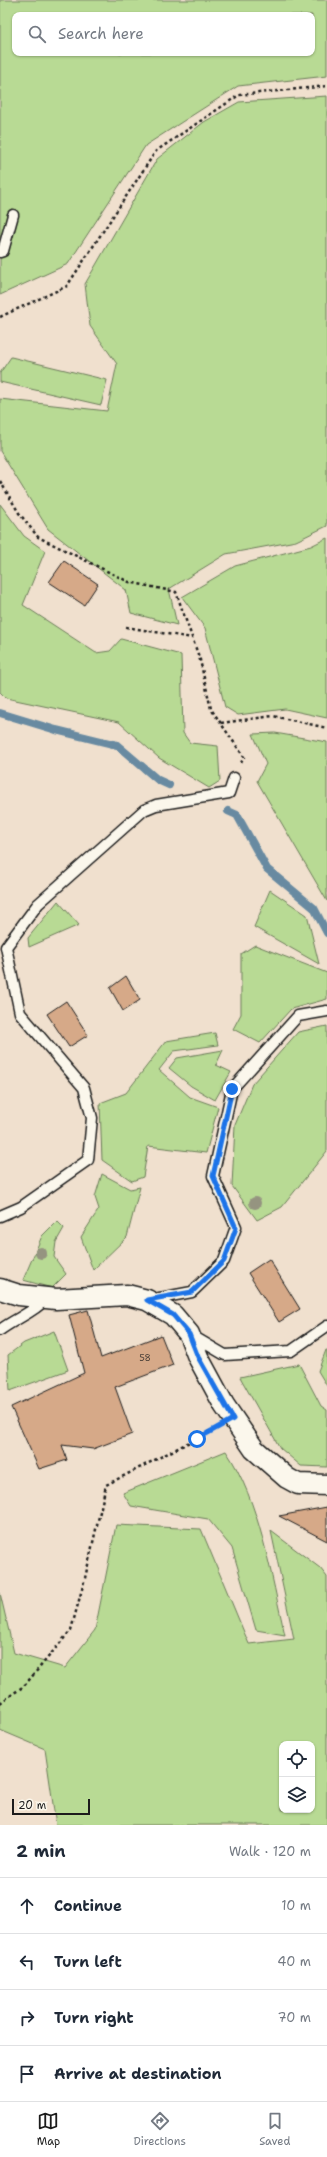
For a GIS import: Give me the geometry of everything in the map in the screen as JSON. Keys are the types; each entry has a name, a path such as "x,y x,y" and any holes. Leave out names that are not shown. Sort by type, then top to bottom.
{"street":[{"path":"0,1289 19,1294 47,1298 127,1295 147,1300 173,1315 189,1334 198,1357 233,1419 254,1449 287,1478 298,1484 327,1485"}],"lane":[{"path":"0,252 2,251 13,215"},
{"path":"0,1216 21,1207 88,1160 92,1118 84,1088 20,1014 6,947 38,904 144,810 156,805 229,793 234,778"},
{"path":"147,1300 192,1292 224,1261 236,1228 213,1176 232,1089 298,1016 327,1011"},
{"path":"0,1330 13,1320 27,1315 38,1308 47,1298"},
{"path":"189,1334 225,1355 290,1351 327,1326"}],"path":[{"path":"0,317 67,286 156,151 239,95 327,86"},
{"path":"0,481 19,513 38,537 129,582 176,592 200,660 211,709 244,757 234,778"},
{"path":"126,627 192,638"},
{"path":"221,723 273,716 327,728"},
{"path":"0,1703 24,1686 71,1630 85,1578 106,1485 233,1419"}],"green space":[{"path":"0,0 327,0 327,76 238,86 146,145 68,264 0,295"},
{"path":"327,96 327,526 296,541 226,554 169,589 177,625 131,613 126,590 48,529 0,451 0,399 107,411 117,364 90,326 85,284 157,159 204,122 239,102"},
{"path":"11,357 107,380 101,405 0,382 0,373"},
{"path":"0,504 24,536 45,551 23,605 96,653 110,651 121,639 181,655 183,733 190,743 218,746 220,781 209,788 159,758 119,722 6,698 0,692"},
{"path":"327,538 327,718 285,709 238,715 225,707 205,628 182,597 235,566 311,546"},
{"path":"275,733 327,742 327,901 257,781 266,764 253,734"},
{"path":"270,890 307,915 319,964 254,927"},
{"path":"58,901 79,925 29,947 28,938"},
{"path":"255,945 327,973 327,999 291,1009 260,1043 233,1029 241,1014 241,954"},
{"path":"327,1026 327,1151 282,1207 257,1220 232,1186 235,1125 252,1084 298,1032"},
{"path":"215,1033 218,1045 174,1051 159,1070 190,1097 218,1107 206,1153 148,1146 143,1177 132,1181 102,1160 100,1103 126,1093 166,1041"},
{"path":"223,1050 216,1065 231,1072 215,1100 191,1086 169,1068 177,1058"},
{"path":"102,1174 130,1189 140,1187 127,1237 93,1270 81,1237 99,1209 95,1197"},
{"path":"57,1221 64,1228 56,1242 54,1257 66,1274 52,1288 23,1280 42,1236"},
{"path":"54,1331 68,1370 10,1391 8,1355 24,1343"},
{"path":"327,1350 327,1386 318,1371"},
{"path":"299,1364 321,1406 327,1410 327,1467 301,1466 280,1448 240,1377"},
{"path":"226,1451 238,1471 256,1516 269,1564 285,1635 256,1630 232,1548 208,1519 131,1506 123,1493"},
{"path":"116,1525 201,1529 249,1644 294,1639 271,1531 320,1568 327,1577 327,1825 56,1825 45,1749 0,1730 0,1593 14,1653 65,1668 95,1630"}],"building":[{"path":"64,561 98,584 84,605 49,582"},
{"path":"126,976 140,1000 123,1011 110,988"},
{"path":"66,1001 88,1035 69,1047 47,1014"},
{"path":"269,1259 300,1309 279,1322 248,1273"},
{"path":"88,1310 101,1358 161,1335 173,1365 115,1387 132,1434 93,1449 62,1445 67,1460 39,1469 11,1407 84,1373 69,1315"},
{"path":"327,1507 327,1541 279,1516"}],"waterway":[{"path":"0,713 56,730 117,745 158,780 169,785"},
{"path":"228,811 237,815 267,869 314,908 327,933"}],"route":[{"path":"197,1439 233,1419 198,1357 189,1334 173,1315 147,1300 192,1292 224,1261 236,1228 213,1176 232,1089"}]}
